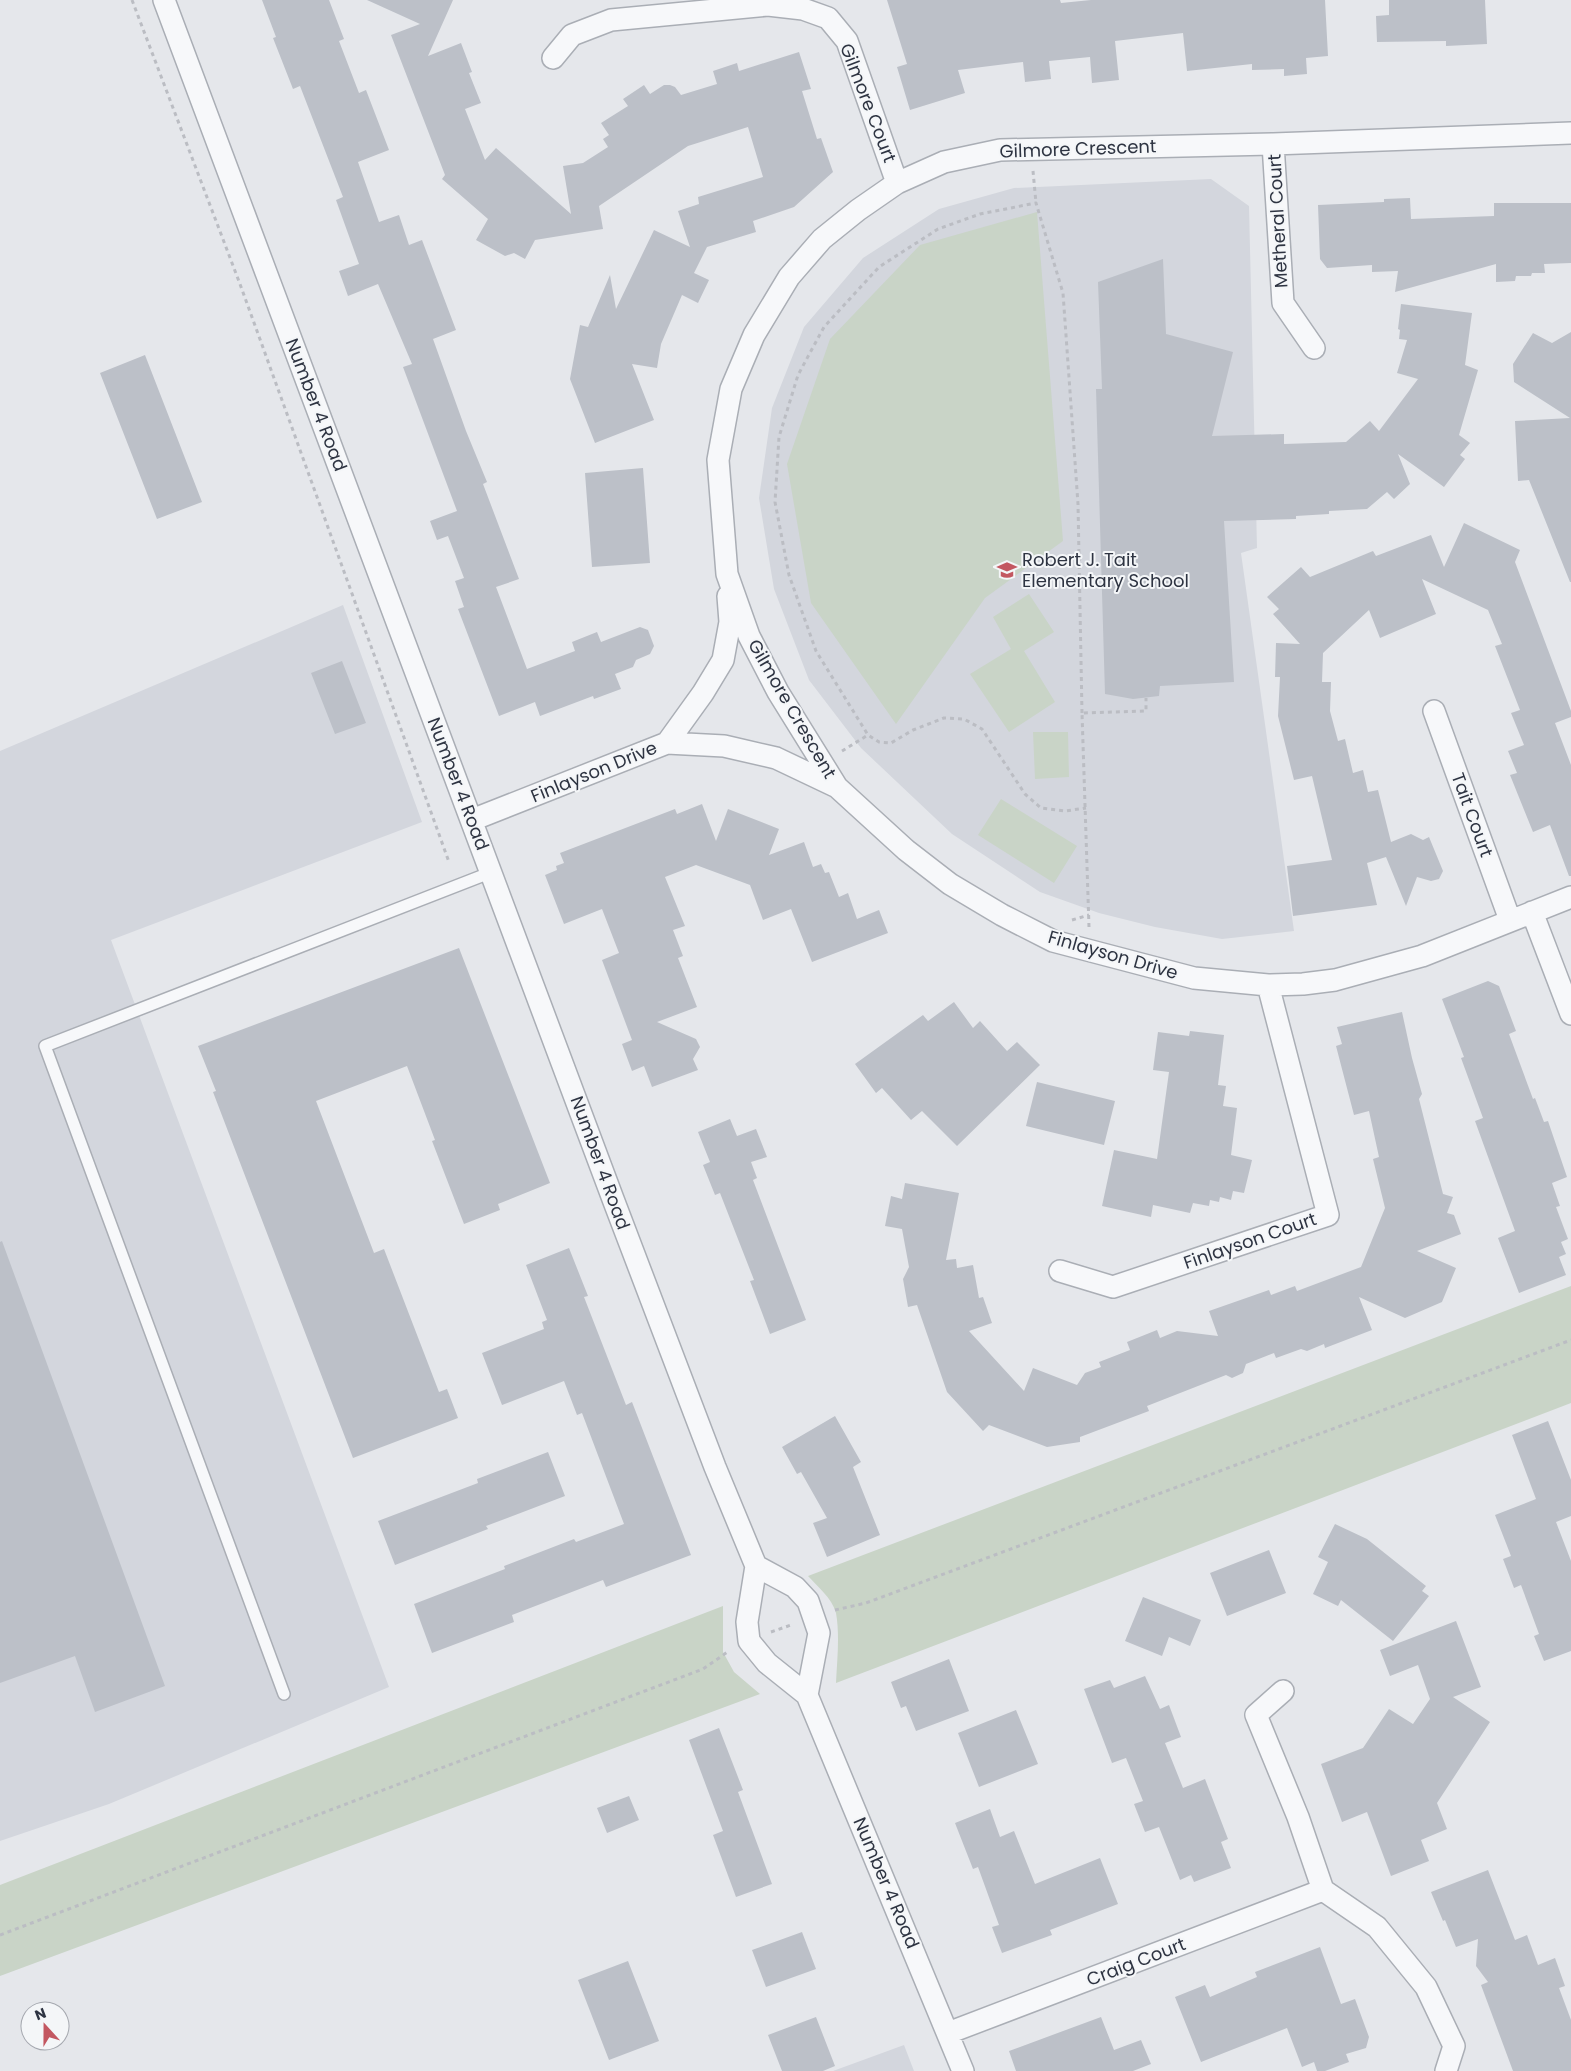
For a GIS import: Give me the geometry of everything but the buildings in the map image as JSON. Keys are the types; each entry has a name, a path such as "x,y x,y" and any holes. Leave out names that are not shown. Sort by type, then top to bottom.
{"street":[{"name":"Number 4 Road","path":"164,0 492,872 612,1198 715,1467 756,1566 747,1622 749,1641 767,1663 807,1695 963,2071"},
{"name":"Gilmore Court","path":"553,58 572,35 611,20 768,5 802,9 828,18 847,41 898,183"},
{"name":"Gilmore Crescent","path":"667,743 724,660 730,622 718,460 731,389 754,335 788,277 822,239 858,210 898,183 944,162 1000,150 1273,144 1571,134"},
{"name":"Metheral Court","path":"1273,144 1283,303 1314,348"},
{"name":"Gilmore Crescent","path":"727,574 748,636 778,692 837,787"},
{"name":"Tait Court","path":"1434,711 1510,920"},
{"name":"Finlayson Drive","path":"472,820 667,743 724,746 776,758 837,787 906,850 950,884 1002,915 1053,941 1194,978 1268,984 1303,984 1335,980 1422,956 1571,897"},
{"path":"1532,912 1571,1014"},
{"name":"Finlayson Court","path":"1060,1271 1113,1287 1328,1214 1268,984"},
{"path":"756,1566 795,1587 808,1601 819,1633 807,1695"},
{"path":"1283,1691 1256,1715 1298,1816 1323,1890 1377,1927 1426,1987 1454,2046 1446,2071"},
{"name":"Craig Court","path":"948,2033 1323,1890"}],"lane":[{"path":"284,1694 45,1046 492,872"}],"path":[{"path":"132,0 240,284 449,862"},
{"path":"1033,168 1036,203 1062,292 1078,504 1089,935"},
{"path":"1036,203 980,214 938,229 879,267 824,327 798,375 779,437 775,502 789,575 816,651 868,735 879,742 891,743 913,730 944,718 964,719 982,729 1024,794 1041,808 1065,811 1086,808"},
{"path":"1082,714 1146,711 1146,698"},
{"path":"840,752 868,735"},
{"path":"1071,920 1089,915"},
{"path":"826,1612 866,1603 1571,1340"},
{"path":"770,1633 792,1624"},
{"path":"0,1935 703,1669 734,1647"}],"shaded area":[{"name":"Robert J. Tait Elementary School","path":"1211,179 1249,206 1257,548 1241,553 1294,931 1222,939 1155,927 1099,913 1040,892 952,834 861,748 809,680 774,589 759,498 772,408 804,327 863,258 939,209 1014,188"},
{"path":"1037,212 1063,541 985,598 896,724 811,603 787,464 830,339 920,245"},
{"path":"1029,594 1054,632 1024,651 1055,702 1009,732 970,674 1011,649 993,617"},
{"path":"343,605 422,822 111,940 389,1687 109,1804 0,1841 0,751"},
{"path":"1033,732 1068,732 1069,777 1035,779"},
{"path":"1001,799 1077,846 1054,883 978,835"},
{"path":"1571,1286 1571,1403 836,1683 838,1639 836,1613 828,1597 808,1576"},
{"path":"723,1606 723,1652 734,1672 760,1694 0,1976 0,1885"},
{"path":"904,2045 914,2071 833,2071"}],"place":[{"name":"Robert J. Tait Elementary School","path":"1007,570"}]}
